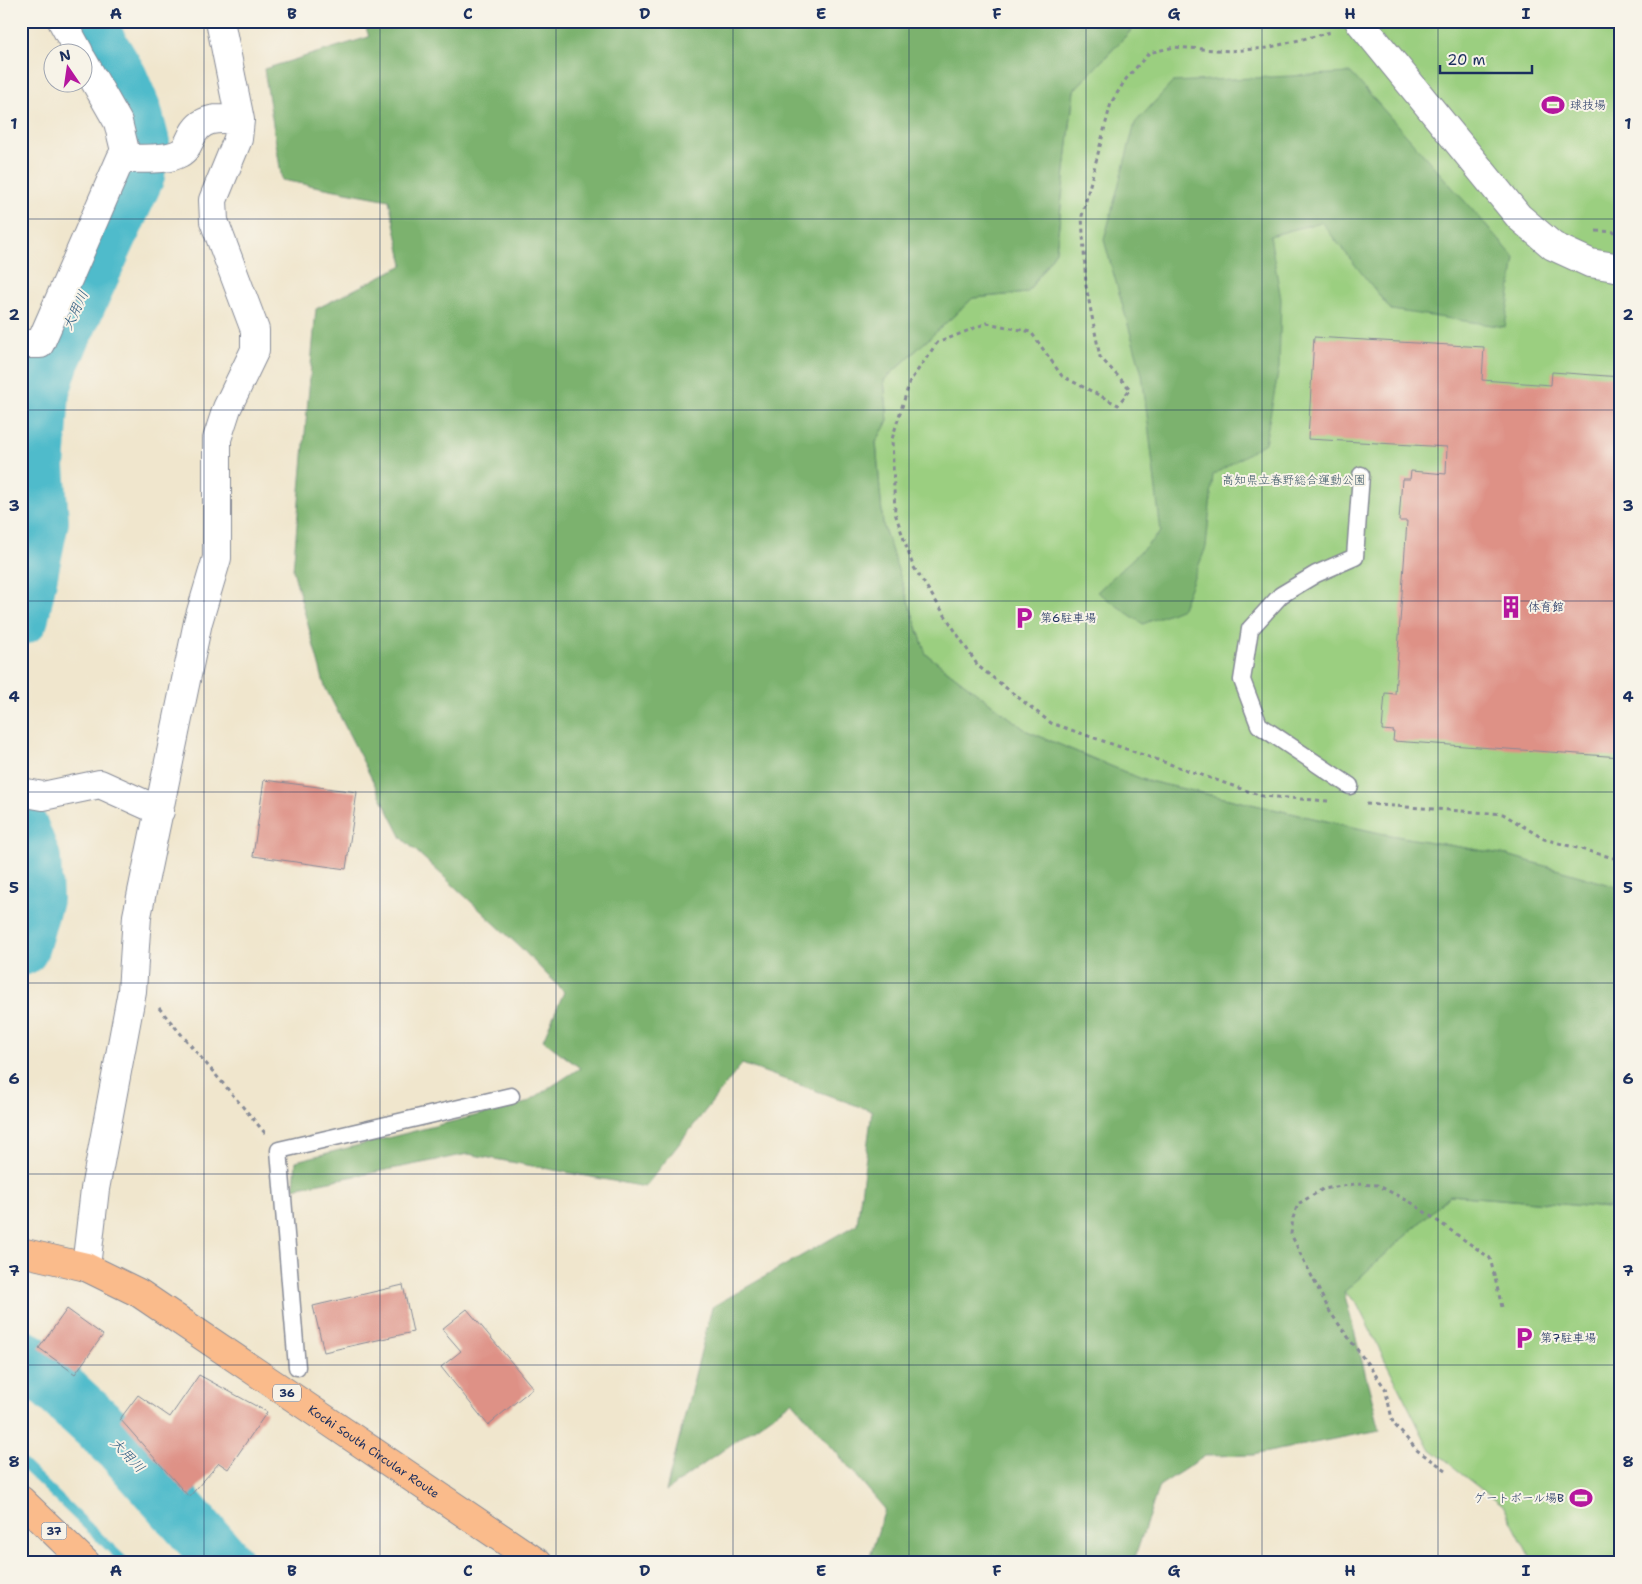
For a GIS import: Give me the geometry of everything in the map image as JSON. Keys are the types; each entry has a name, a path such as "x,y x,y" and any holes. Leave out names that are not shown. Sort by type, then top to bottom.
{"main road":[{"name":"Kochi South Circular Route","path":"21,1252 86,1267 139,1293 538,1563"},
{"name":"37","path":"21,1500 86,1563"}],"street":[{"path":"62,21 74,42"},
{"path":"86,1267 95,1189 133,977 137,916 198,622 216,558 217,439 227,408 256,350 255,330 214,221 213,200 238,139 240,120 220,21"},
{"path":"1347,25 1519,217 1553,246 1590,263 1621,268"},
{"path":"92,76 118,122 126,159"},
{"path":"21,344 40,344 121,158 168,158 185,150 195,129 202,123 210,119 240,120"},
{"path":"21,792 43,796 100,784 160,812"}],"lane":[{"path":"1350,786 1258,725 1242,680 1250,629 1281,595 1316,574 1355,557 1361,475"},
{"path":"297,1367 279,1150 511,1096"}],"path":[{"path":"1330,801 1262,796 1051,723 978,666 913,566 895,514 892,439 910,380 937,343 987,323 1031,332 1062,376 1118,405 1130,389 1100,357 1086,286 1082,216 1110,103 1126,79 1149,52 1174,47 1230,51 1267,48 1328,34 1347,25"},
{"path":"1358,803 1503,814 1544,839 1621,860"},
{"path":"133,977 279,1150"},
{"path":"1446,1470 1418,1451 1393,1424 1384,1388 1330,1312 1291,1234 1293,1218 1298,1204 1323,1189 1355,1184 1377,1186 1398,1194 1490,1258 1504,1311"}],"green space":[{"path":"364,21 1140,21 1074,90 1056,251 1027,293 973,298 884,380 888,421 876,442 883,525 926,654 1027,731 1144,780 1384,834 1507,855 1621,888 1621,1209 1450,1195 1344,1292 1380,1430 1253,1455 1205,1456 1159,1486 1133,1563 868,1563 885,1509 792,1401 666,1491 712,1307 857,1224 872,1111 742,1064 645,1187 468,1154 294,1188 296,1161 526,1103 580,1068 543,1040 564,992 520,947 402,838 325,687 293,570 316,309 403,265 389,200 282,180 264,69 369,37"},
{"name":"高知県立春野総合運動公園","path":"1140,21 1621,21 1621,888 1507,855 1384,834 1144,780 1027,731 926,654 883,525 876,442 888,421 884,380 973,298 1027,293 1056,251 1074,90"},
{"path":"1351,73 1515,258 1505,327 1391,310 1321,222 1270,236 1281,299 1279,368 1265,443 1213,475 1206,547 1182,608 1143,624 1097,592 1161,532 1142,374 1104,240 1135,123 1173,82"},
{"path":"1450,1195 1621,1209 1621,1563 1533,1563 1503,1505 1429,1448 1356,1302 1344,1292"}],"building":[{"name":"体育館","path":"1314,337 1484,347 1482,380 1551,385 1552,372 1621,377 1621,757 1393,741 1394,731 1382,730 1385,693 1395,694 1407,521 1399,521 1402,479 1410,479 1411,471 1446,474 1447,447 1308,439"},
{"path":"264,780 357,792 346,869 253,856"},
{"path":"403,1285 413,1332 324,1352 313,1306"},
{"path":"67,1309 103,1335 75,1374 39,1348"},
{"path":"467,1309 533,1388 488,1425 441,1367 461,1351 442,1329"},
{"path":"199,1375 267,1412 228,1469 219,1463 189,1497 120,1419 138,1395 170,1417"}],"waterway":[{"name":"大用川","path":"21,617 41,521 37,467 42,391 52,360 137,175 142,143 134,112 120,79 85,21"},
{"name":"大用川","path":"21,829 33,859 35,899 21,948"},
{"name":"大用川","path":"21,1357 27,1360 120,1445 225,1563"},
{"path":"21,1462 126,1563"}],"place":[{"name":"球技場","path":"1553,105"},
{"name":"体育館","path":"1511,607"},
{"name":"第6駐車場","path":"1024,618"},
{"name":"第7駐車場","path":"1524,1338"},
{"name":"ゲートボール場B","path":"1581,1498"}]}
